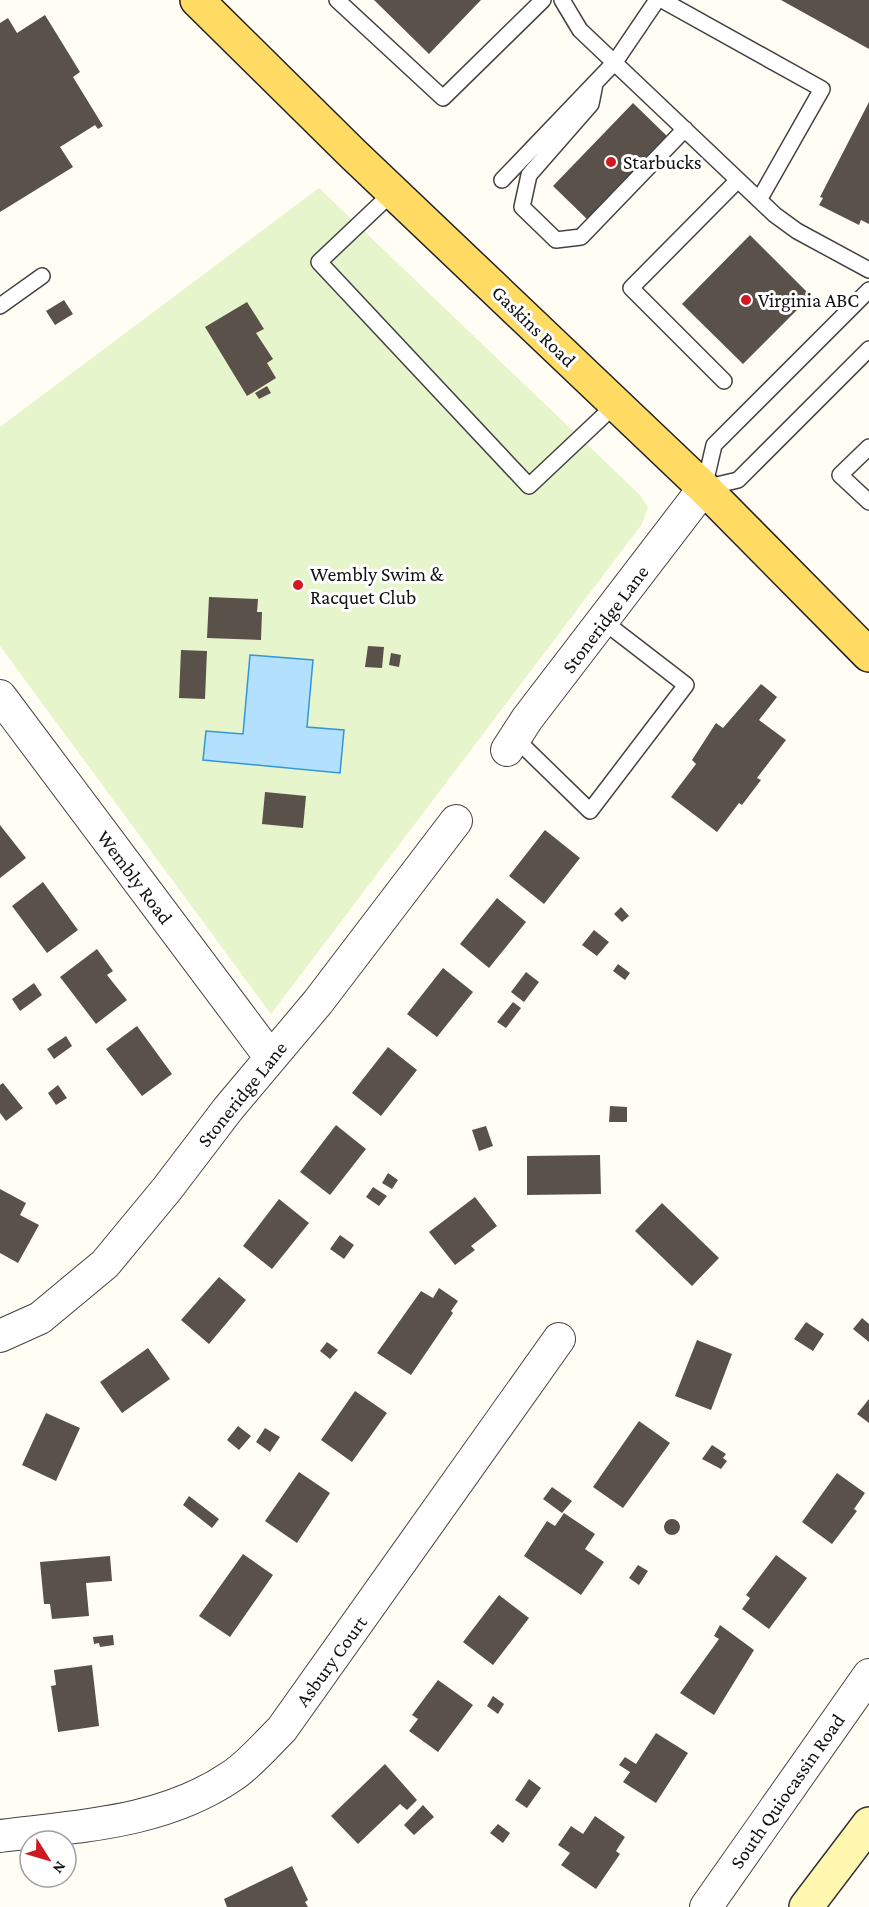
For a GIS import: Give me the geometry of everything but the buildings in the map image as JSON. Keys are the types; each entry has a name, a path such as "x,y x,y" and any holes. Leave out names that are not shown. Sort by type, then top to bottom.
{"main road":[{"name":"Gaskins Road","path":"197,0 393,192 704,488 869,655"},
{"path":"806,1907 869,1824"}],"street":[{"name":"Stoneridge Lane","path":"511,744 704,488"},
{"name":"Wembly Road","path":"0,696 271,1058"},
{"name":"Stoneridge Lane","path":"0,1336 40,1318 105,1264 167,1189 228,1108 318,1002 456,821"},
{"name":"Asbury Court","path":"0,1836 120,1821 180,1805 233,1776 282,1729 559,1339"},
{"name":"South Quiocassin Road","path":"706,1907 869,1675"}],"lane":[{"path":"337,0 443,98 543,0"},
{"path":"562,0 580,30 759,200 796,231 869,270"},
{"path":"502,180 615,62 657,0"},
{"path":"662,0 822,89 759,200"},
{"path":"594,84 591,104 529,175 522,207 556,240 581,237 685,129"},
{"path":"724,381 631,288 738,180"},
{"path":"393,192 319,262 530,486 616,404"},
{"path":"0,306 42,276"},
{"path":"869,290 714,445 704,488 738,480 869,349"},
{"path":"869,447 840,475 869,502"},
{"path":"511,744 590,811 686,685 603,621"}],"green space":[{"name":"Wembly Swim & Racquet Club","path":"319,188 640,495 648,507 642,524 271,1014 0,646 0,427"}],"water":[{"path":"250,655 313,660 307,727 344,730 340,773 203,760 206,731 243,734"}],"place":[{"name":"Starbucks","path":"611,162"},
{"name":"Virginia ABC","path":"746,300"},
{"name":"Wembly Swim & Racquet Club","path":"298,585"}]}
